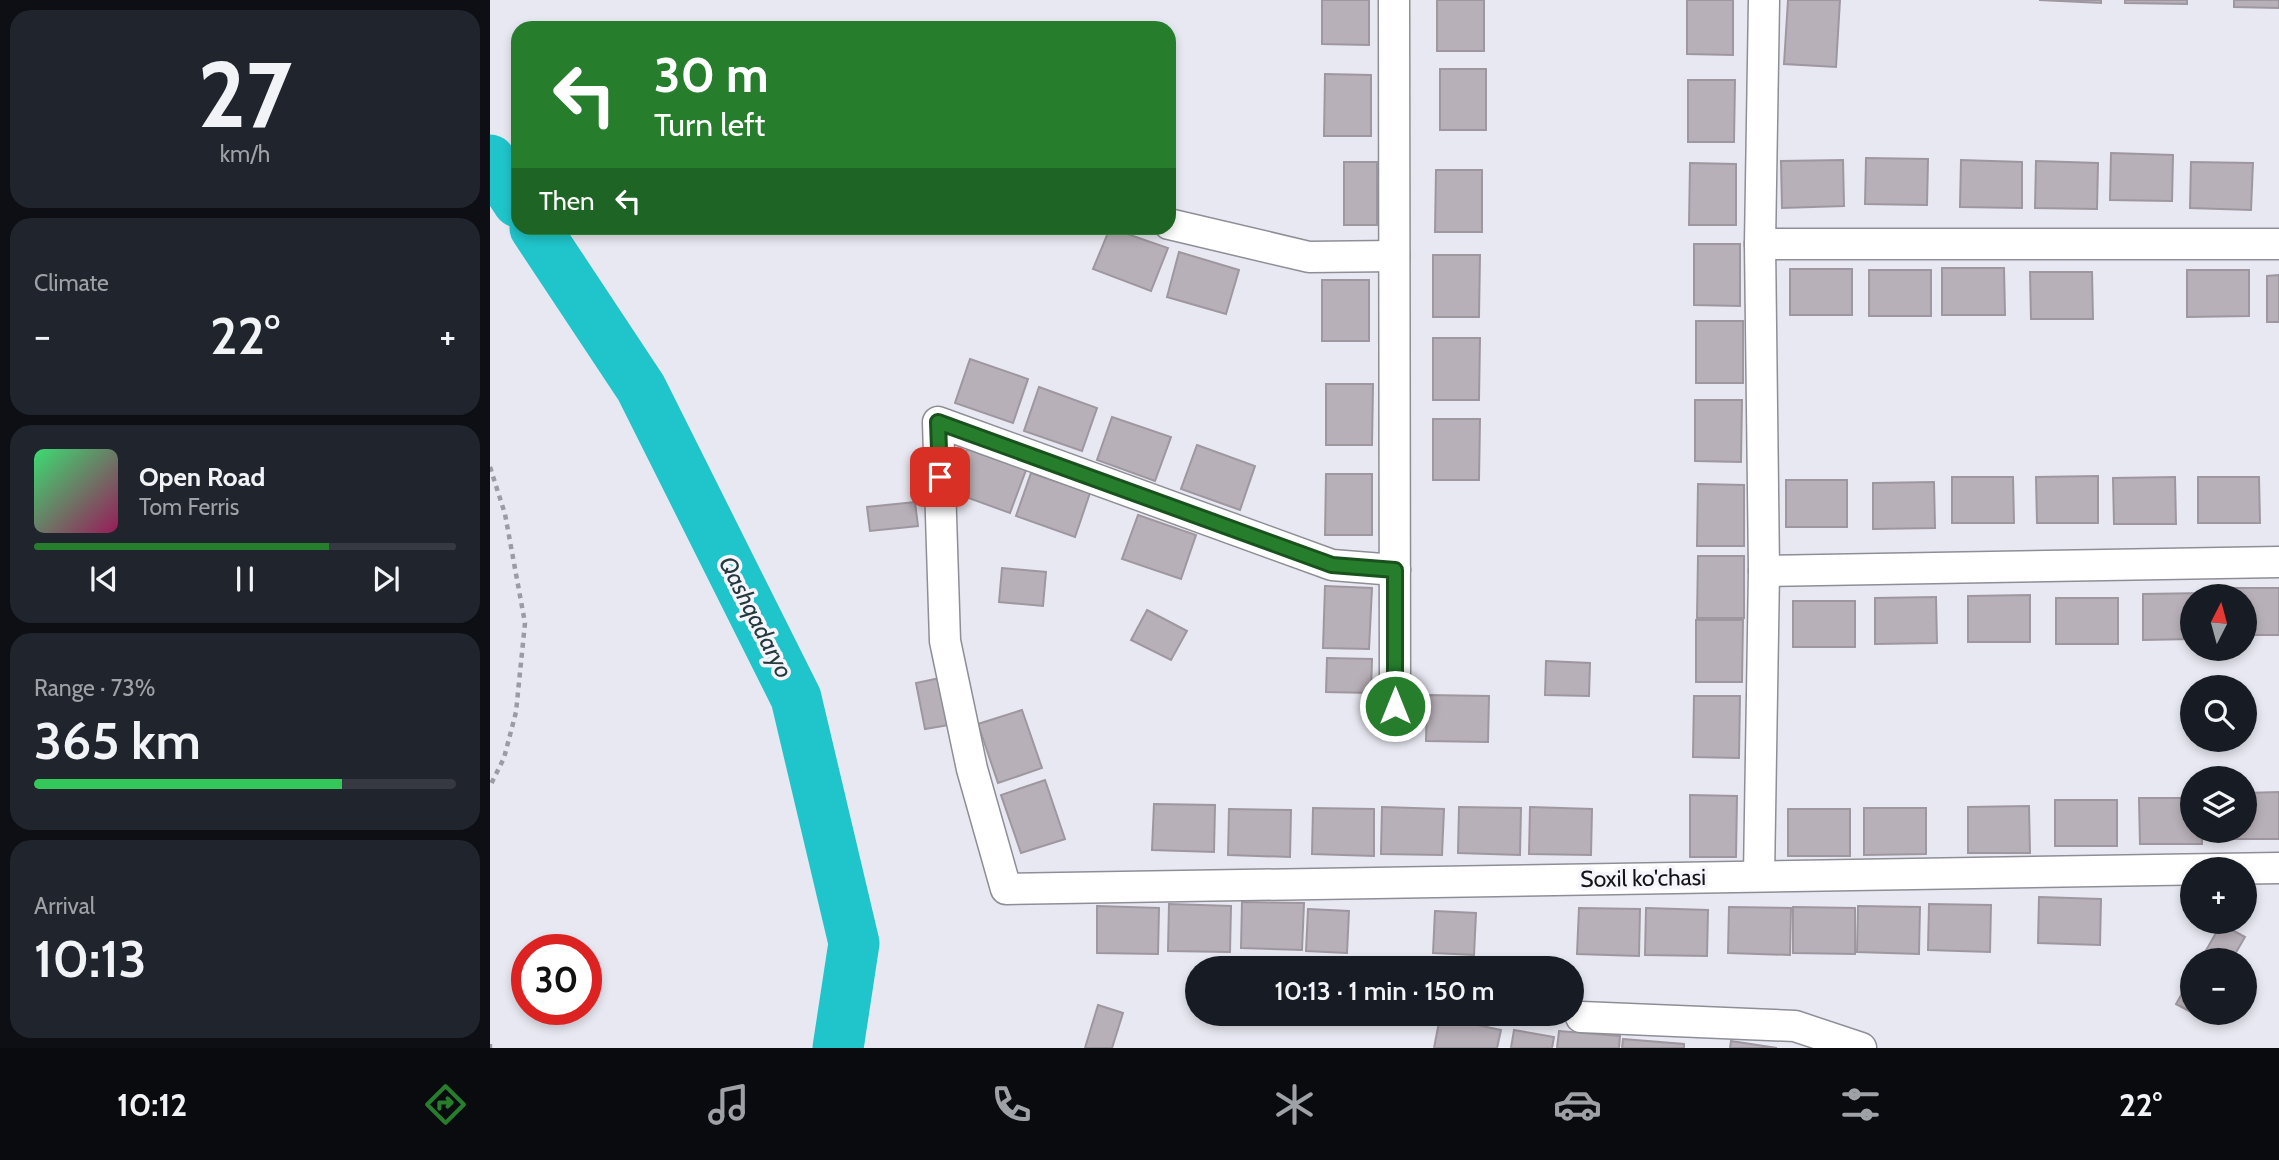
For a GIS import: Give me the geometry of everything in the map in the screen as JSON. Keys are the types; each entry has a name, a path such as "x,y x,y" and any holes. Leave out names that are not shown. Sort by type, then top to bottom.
{"street":[{"path":"1394,0 1395,706"},
{"path":"1759,876 1764,571 1760,244 1764,0"},
{"path":"1176,225 1309,257 1394,256"},
{"path":"1760,244 2279,244"},
{"name":"Soxil ko'chasi","path":"1395,570 1332,565 938,422 945,640 972,769 1006,889 2279,868"},
{"path":"1764,571 2279,562"},
{"path":"1584,1017 1795,1026 1861,1048"}],"path":[{"path":"490,467 505,514 525,623 516,712 503,758 490,786"}],"building":[{"path":"1322,0 1369,0 1369,45 1322,44"},
{"path":"1437,0 1484,0 1484,51 1437,51"},
{"path":"1687,0 1733,0 1733,55 1687,54"},
{"path":"1788,0 1840,0 1836,67 1784,64"},
{"path":"2039,0 2101,0 2101,3"},
{"path":"2125,0 2187,0 2187,4 2125,3"},
{"path":"2234,0 2279,0 2279,8 2234,7"},
{"path":"1440,69 1486,69 1486,130 1440,130"},
{"path":"1325,74 1371,75 1371,136 1324,136"},
{"path":"1688,80 1735,80 1734,142 1688,142"},
{"path":"2111,153 2173,155 2172,201 2110,200"},
{"path":"1866,158 1928,159 1927,205 1865,204"},
{"path":"1843,160 1844,206 1782,208 1781,161"},
{"path":"1961,160 2022,162 2022,208 1960,207"},
{"path":"2036,161 2098,163 2097,209 2035,208"},
{"path":"1344,162 1377,162 1377,225 1344,225"},
{"path":"2191,162 2253,163 2251,210 2190,208"},
{"path":"1690,163 1736,164 1736,225 1689,225"},
{"path":"1436,170 1482,170 1482,232 1435,232"},
{"path":"1107,235 1130,235 1168,248 1151,291 1093,269"},
{"path":"1694,244 1740,244 1740,306 1694,305"},
{"path":"1179,252 1239,270 1226,314 1167,297"},
{"path":"1433,255 1480,255 1479,317 1433,317"},
{"path":"1942,268 2004,268 2005,315 1942,315"},
{"path":"1790,269 1852,269 1852,315 1790,315"},
{"path":"1869,270 1931,270 1931,316 1869,316"},
{"path":"2187,270 2249,270 2249,316 2187,317"},
{"path":"2030,272 2092,272 2093,319 2031,319"},
{"path":"2279,275 2279,322 2267,322 2267,276"},
{"path":"1322,280 1369,280 1369,341 1322,341"},
{"path":"1696,321 1743,321 1743,383 1696,383"},
{"path":"1433,338 1480,338 1479,400 1433,400"},
{"path":"970,359 1028,379 1013,423 955,403"},
{"path":"1326,384 1373,384 1372,445 1326,445"},
{"path":"1039,387 1097,408 1082,451 1024,431"},
{"path":"1695,400 1742,400 1741,462 1695,461"},
{"path":"1112,417 1171,437 1155,481 1097,460"},
{"path":"1433,419 1480,419 1479,480 1433,480"},
{"path":"1197,445 1255,466 1240,510 1181,489"},
{"path":"967,449 1026,470 1010,513 952,492"},
{"path":"1031,473 1090,493 1075,537 1016,516"},
{"path":"1326,474 1372,474 1372,535 1325,535"},
{"path":"2098,476 2098,523 2037,523 2036,477"},
{"path":"1952,477 2013,477 2014,523 1952,523"},
{"path":"2175,477 2176,524 2114,524 2113,478"},
{"path":"2198,477 2259,477 2260,523 2198,523"},
{"path":"1786,480 1847,480 1847,527 1786,527"},
{"path":"1934,482 1935,528 1873,529 1873,483"},
{"path":"1698,484 1744,485 1744,546 1697,546"},
{"path":"915,502 918,526 870,531 867,507"},
{"path":"1138,515 1196,535 1181,579 1122,559"},
{"path":"1698,556 1744,556 1744,618 1697,618"},
{"path":"1002,568 1046,572 1043,606 999,602"},
{"path":"1325,586 1372,588 1369,649 1323,648"},
{"path":"2258,588 2279,588 2279,635 2258,635"},
{"path":"2180,593 2180,639 2143,640 2143,594"},
{"path":"2030,595 2030,642 1968,642 1968,596"},
{"path":"1936,597 1937,643 1875,644 1875,598"},
{"path":"2056,598 2118,598 2118,644 2056,644"},
{"path":"1793,601 1855,601 1855,647 1793,647"},
{"path":"1147,610 1187,631 1171,660 1131,640"},
{"path":"1696,620 1743,620 1742,682 1696,682"},
{"path":"1327,658 1372,659 1371,693 1326,692"},
{"path":"1546,661 1590,663 1589,696 1545,695"},
{"path":"940,678 949,725 925,729 916,683"},
{"path":"1427,695 1489,696 1488,742 1426,741"},
{"path":"1694,696 1740,696 1739,758 1693,757"},
{"path":"1022,710 1042,768 998,783 978,724"},
{"path":"1045,780 1065,839 1021,853 1001,795"},
{"path":"2279,792 2279,839 2257,839 2257,793"},
{"path":"1690,795 1737,796 1736,857 1690,857"},
{"path":"2139,798 2180,798 2180,843 2202,843 2202,844 2140,844"},
{"path":"2055,800 2117,800 2117,846 2055,846"},
{"path":"1154,804 1215,805 1214,852 1152,850"},
{"path":"2029,806 2030,853 1968,853 1968,807"},
{"path":"1382,807 1444,809 1442,855 1381,854"},
{"path":"1459,807 1521,808 1520,855 1458,853"},
{"path":"1530,807 1592,809 1591,855 1529,854"},
{"path":"1313,808 1374,809 1374,856 1312,854"},
{"path":"1864,808 1926,808 1926,854 1864,855"},
{"path":"1229,809 1291,810 1290,857 1228,855"},
{"path":"1788,809 1850,809 1850,856 1788,856"},
{"path":"2039,897 2101,899 2100,945 2038,943"},
{"path":"1242,902 1304,903 1302,950 1241,948"},
{"path":"1169,904 1231,906 1230,952 1168,951"},
{"path":"1929,904 1991,905 1990,952 1928,950"},
{"path":"1097,906 1159,908 1158,954 1097,953"},
{"path":"1858,906 1920,907 1919,954 1857,952"},
{"path":"1729,907 1791,908 1790,955 1728,953"},
{"path":"1793,907 1855,908 1855,954 1793,953"},
{"path":"1579,908 1640,909 1639,956 1577,954"},
{"path":"1646,908 1708,910 1707,956 1645,955"},
{"path":"1308,909 1349,911 1347,953 1306,951"},
{"path":"1435,911 1476,913 1474,955 1433,953"},
{"path":"2215,934 2239,934 2245,937 2239,948 2207,948"},
{"path":"1098,1005 1123,1013 1112,1048 1085,1048"},
{"path":"1438,1026 1482,1026 1501,1030 1497,1048 1434,1048"},
{"path":"1514,1030 1554,1037 1552,1048 1511,1048"},
{"path":"1559,1031 1620,1036 1619,1048 1557,1048"},
{"path":"1623,1039 1684,1044 1684,1048 1622,1048"},
{"path":"1731,1041 1777,1048 1730,1048"}],"waterway":[{"name":"Qashqadaryo","path":"490,160 511,192"},
{"name":"Qashqadaryo","path":"540,235 641,388 796,698 854,943 838,1048"}],"route":[{"path":"940,477 938,422 1332,565 1395,570 1395,706"}]}
